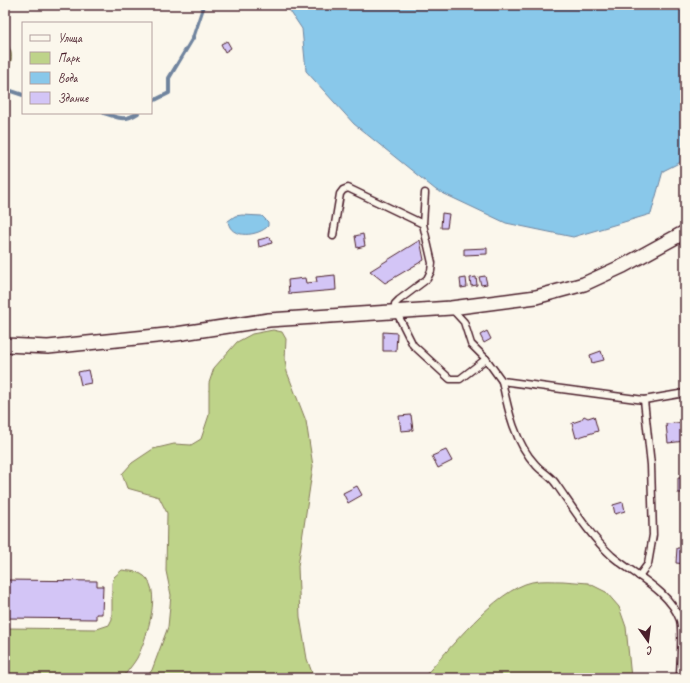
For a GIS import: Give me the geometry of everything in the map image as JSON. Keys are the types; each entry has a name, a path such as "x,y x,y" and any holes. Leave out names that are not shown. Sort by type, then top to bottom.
{"street":[{"path":"5,346 48,347 176,334 269,320 451,308 536,297 584,284 636,259 685,232"}],"lane":[{"path":"333,236 340,194 343,190 348,188 423,224"},
{"path":"425,193 423,224 432,263 431,271 427,279 422,284 398,300 395,304 396,311 413,345 450,379 460,379 486,359"},
{"path":"451,308 464,322 470,344 486,359 502,381 508,409 517,434 526,451 536,465 553,480 600,543 612,556 653,587 674,608 680,622 680,678"},
{"path":"502,381 644,400 685,393"},
{"path":"639,576 648,564 653,535 651,465 644,400"}],"green space":[{"path":"5,41 10,50 11,62 5,76"},
{"path":"273,330 282,332 286,339 285,360 287,372 306,421 313,466 298,566 300,617 307,659 314,678 146,678 152,670 168,627 171,595 166,571 167,513 159,497 127,488 122,474 132,463 153,449 174,444 191,445 201,439 209,415 209,383 214,368 237,342 252,334"},
{"path":"122,570 139,573 148,580 152,590 153,601 149,627 141,650 123,678 5,678 5,628 97,629 109,625 112,619 112,583 114,577"},
{"path":"563,581 588,583 606,592 619,607 626,627 631,678 423,678 473,622 503,596 518,587 532,582"}],"water":[{"path":"286,5 685,5 685,160 663,171 651,214 573,237 506,223 436,190 354,124 306,71 302,29"},
{"path":"235,216 262,216 268,222 268,226 252,234 239,234 230,227 228,221"}],"building":[{"path":"227,41 231,48 225,52 221,44"},
{"path":"442,213 449,214 447,228 441,228"},
{"path":"363,234 365,246 357,248 355,236"},
{"path":"270,237 272,243 259,247 258,240"},
{"path":"420,240 424,260 385,283 370,271"},
{"path":"487,248 487,254 464,255 464,249"},
{"path":"335,275 336,290 289,294 288,280 305,278 306,283 317,282 316,277"},
{"path":"485,276 487,284 481,285 479,277"},
{"path":"476,277 477,285 471,286 470,278"},
{"path":"466,278 467,287 461,288 460,279"},
{"path":"487,331 491,339 484,343 480,335"},
{"path":"383,332 397,333 396,351 383,351"},
{"path":"601,351 604,360 592,363 590,355"},
{"path":"88,370 91,383 81,385 78,372"},
{"path":"411,415 413,430 401,431 399,416"},
{"path":"584,416 588,418 594,416 598,431 576,438 572,423 581,420"},
{"path":"685,422 685,441 668,443 666,424"},
{"path":"446,450 452,461 438,468 432,456"},
{"path":"678,478 685,478 685,493 678,493"},
{"path":"357,486 362,495 348,503 343,493"},
{"path":"623,502 625,511 615,514 613,505"},
{"path":"677,548 685,548 685,564 676,563"},
{"path":"5,580 97,581 97,586 103,586 102,614 96,614 96,619 5,618"}],"waterway":[{"path":"152,102 169,93 169,78 193,38 204,5"},
{"path":"5,89 22,95"},
{"path":"107,114 118,118 129,118 136,114"}]}
